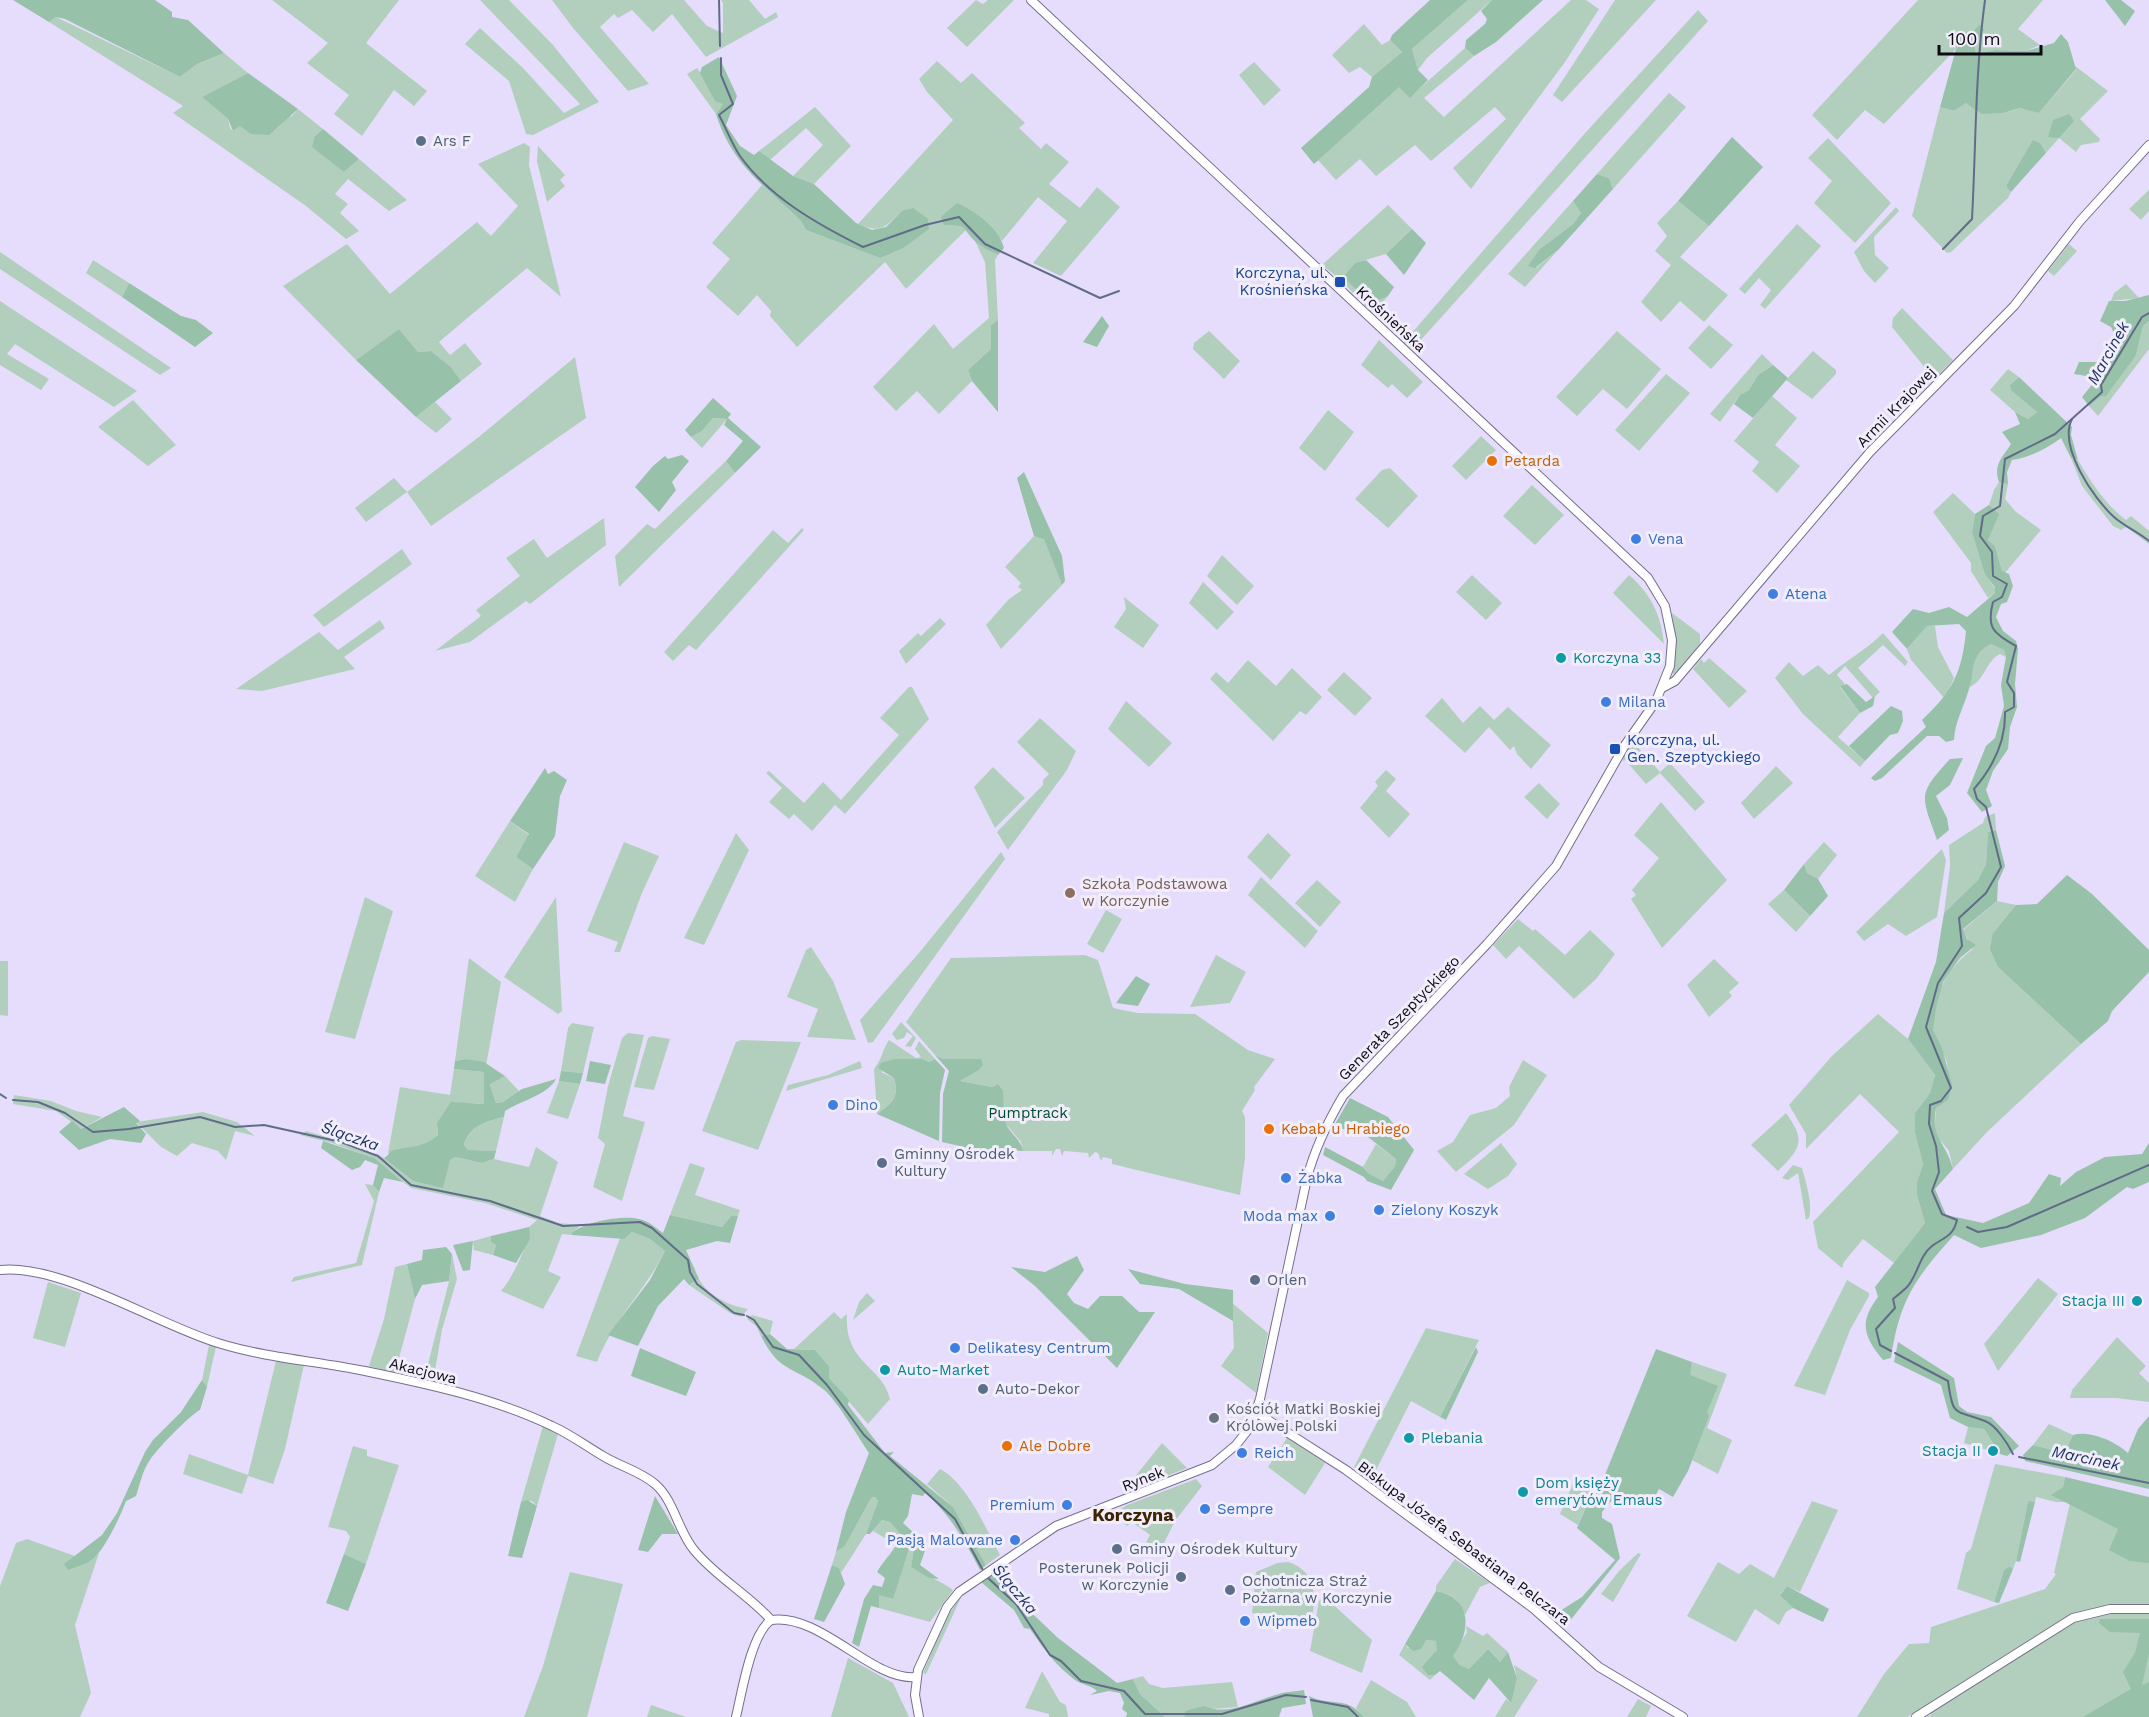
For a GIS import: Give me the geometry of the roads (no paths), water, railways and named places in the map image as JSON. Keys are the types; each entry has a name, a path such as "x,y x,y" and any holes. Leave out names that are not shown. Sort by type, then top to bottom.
{"main road":[{"name":"Krośnieńska","path":"1031,0 1648,579 1662,600 1671,630 1671,657 1662,688"},
{"name":"Armii Krajowej","path":"1662,688 1675,681 1870,452 2014,306 2080,221 2149,145"},
{"name":"Generała Szeptyckiego","path":"1257,1413 1307,1178 1326,1123 1342,1096 1487,944 1557,866 1625,745 1662,688"},
{"name":"Akacjowa","path":"0,1270 20,1270 50,1277 104,1296 219,1344 271,1356 364,1371 434,1387 516,1411 555,1427 656,1485 702,1560 757,1605 771,1620"},
{"name":"Rynek","path":"915,1677 947,1607 959,1592 991,1568 1056,1526 1212,1466 1236,1445 1251,1426 1257,1413"},
{"name":"Biskupa Józefa Sebastiana Pelczara","path":"1257,1413 1346,1470 1534,1609 1599,1667 1683,1717"},
{"path":"1916,1717 2073,1618 2110,1609 2149,1609"},
{"path":"736,1717 756,1642 764,1625 771,1620 784,1620 809,1628 850,1648 891,1674 915,1677 919,1717"}],"waterway":[{"path":"719,0 720,46"},
{"path":"1943,249 1972,219 1978,82 1985,0"},
{"path":"721,58 721,75 733,104 719,115 737,151 766,185 813,220 863,247 925,225 959,217 985,244 1100,298 1119,291"},
{"name":"Marcinek","path":"1891,1351 1880,1345 1876,1329 1895,1308 1893,1299 1911,1282 1928,1250 1948,1236 1957,1220 1942,1214 1932,1191 1939,1172 1936,1146 1929,1124 1930,1105 1941,1101 1951,1088 1926,1027 1938,983 1962,946 1959,918 1986,893 2001,867 1986,807 1977,799 1974,789 1997,754 2003,734 2005,712 2014,707 2014,693 2007,682 2016,646 1997,634 1991,624 1993,602 2002,597 2007,584 1993,576 1992,552 1980,536 1983,516 2000,506 2005,459 2055,434 2102,392 2101,385 2142,317 2149,313"},
{"path":"2072,419 2069,430 2070,443 2074,457 2088,485 2114,517 2149,541"},
{"name":"Ślączka","path":"0,1094 6,1098"},
{"name":"Ślączka","path":"13,1100 38,1102 65,1113 93,1132 129,1129 200,1117 235,1127 264,1125 341,1142 378,1156 411,1185 490,1201 563,1226 640,1222 652,1228 688,1260 690,1272 697,1284 734,1313 744,1315"},
{"path":"1967,1227 1978,1232 2007,1227 2149,1165"},
{"name":"Ślączka","path":"747,1316 754,1320 773,1347 799,1355 827,1385 864,1435 955,1519 984,1572"},
{"name":"Marcinek","path":"1895,1353 1948,1381 1952,1402 1957,1411 1993,1426 2013,1454"},
{"name":"Marcinek","path":"2019,1457 2149,1483"},
{"name":"Ślączka","path":"987,1577 1016,1604 1050,1655 1061,1661 1081,1681 1124,1691 1145,1714 1222,1714 1286,1695 1306,1697"},
{"name":"Ślączka","path":"1311,1700 1348,1707 1358,1717"}],"place":[{"name":"Ars F","path":"421,141"},
{"name":"Korczyna, ul. Krośnieńska","path":"1340,282"},
{"name":"Petarda","path":"1492,461"},
{"name":"Vena","path":"1636,539"},
{"name":"Atena","path":"1773,594"},
{"name":"Korczyna 33","path":"1561,658"},
{"name":"Milana","path":"1606,702"},
{"name":"Korczyna, ul. Gen. Szeptyckiego","path":"1615,749"},
{"name":"Szkoła Podstawowa w Korczynie","path":"1070,893"},
{"name":"Dino","path":"833,1105"},
{"name":"Kebab u Hrabiego","path":"1269,1129"},
{"name":"Gminny Ośrodek Kultury","path":"882,1163"},
{"name":"Żabka","path":"1286,1178"},
{"name":"Zielony Koszyk","path":"1379,1210"},
{"name":"Moda max","path":"1330,1216"},
{"name":"Orlen","path":"1255,1280"},
{"name":"Stacja III","path":"2137,1301"},
{"name":"Delikatesy Centrum","path":"955,1348"},
{"name":"Auto-Market","path":"885,1370"},
{"name":"Auto-Dekor","path":"983,1389"},
{"name":"Kościół Matki Boskiej Królowej Polski","path":"1214,1418"},
{"name":"Plebania","path":"1409,1438"},
{"name":"Ale Dobre","path":"1007,1446"},
{"name":"Stacja II","path":"1993,1451"},
{"name":"Reich","path":"1242,1453"},
{"name":"Dom księży emerytów Emaus","path":"1523,1492"},
{"name":"Premium","path":"1067,1505"},
{"name":"Sempre","path":"1205,1509"},
{"name":"Pasją Malowane","path":"1015,1540"},
{"name":"Gminy Ośrodek Kultury","path":"1117,1549"},
{"name":"Posterunek Policji w Korczynie","path":"1181,1577"},
{"name":"Ochotnicza Straż Pożarna w Korczynie","path":"1230,1590"},
{"name":"Wipmeb","path":"1245,1621"}],"district":[{"name":"Korczyna","path":"1133,1514"}],"park label":[{"name":"Pumptrack","path":"1028,1113"}]}
